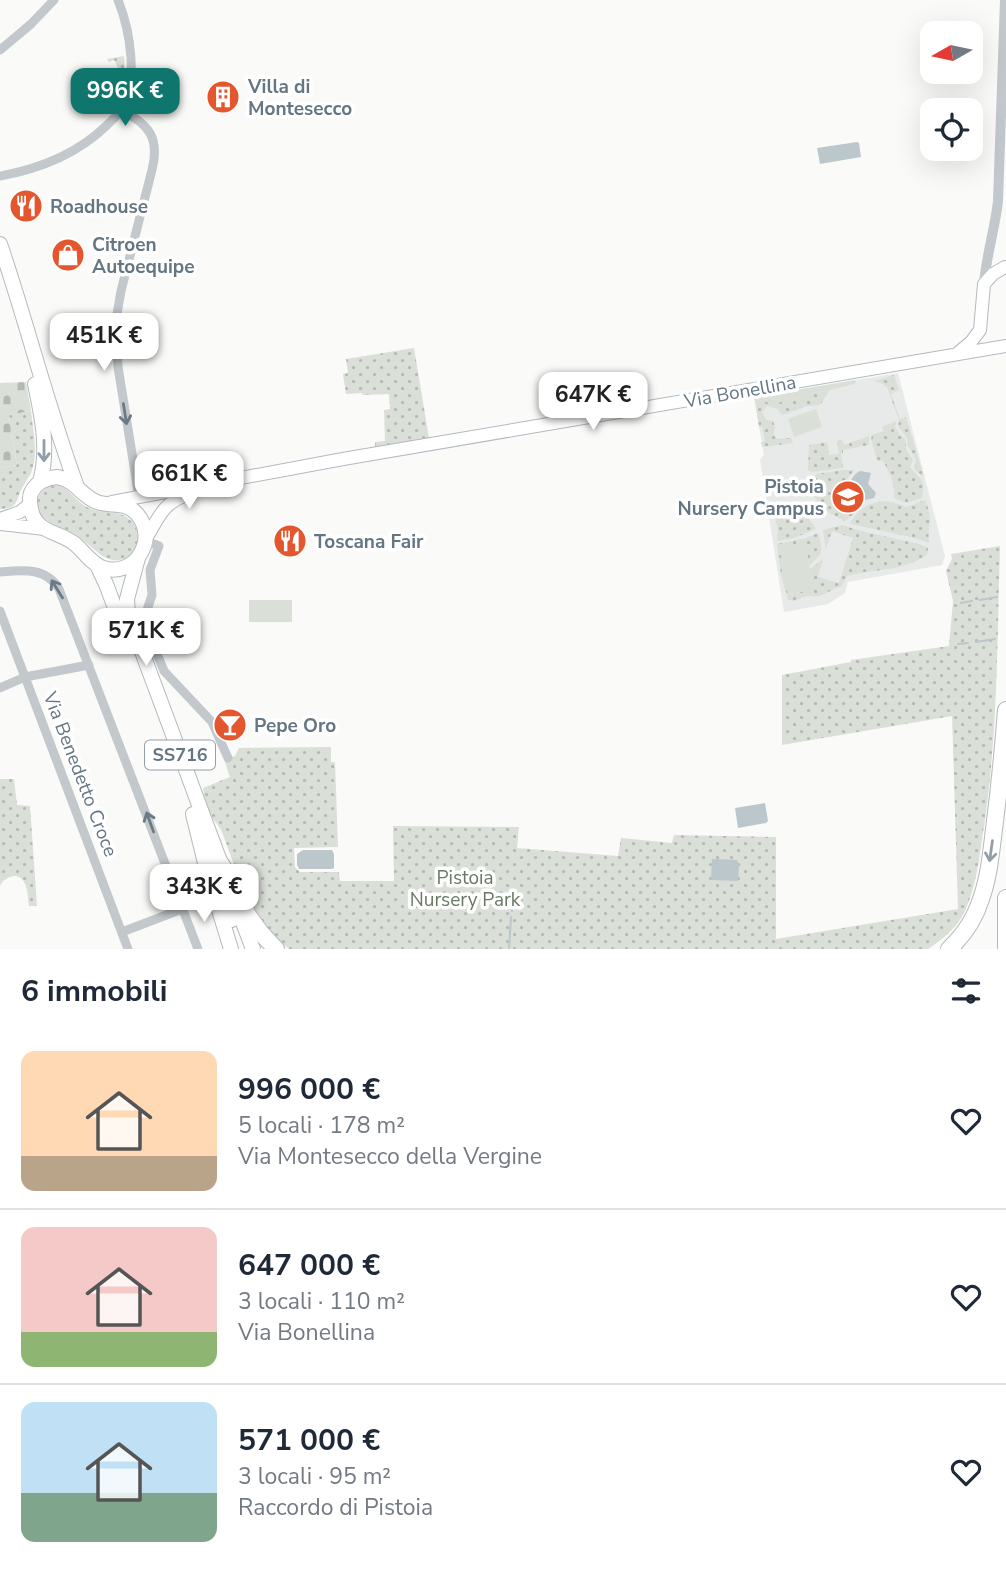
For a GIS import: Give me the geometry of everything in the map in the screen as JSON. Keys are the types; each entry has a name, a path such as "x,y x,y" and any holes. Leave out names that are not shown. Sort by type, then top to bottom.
{"highway":[{"path":"948,949 972,920 985,885 998,797 1006,710"},
{"path":"221,864 248,915 276,949"},
{"path":"1006,898 1006,949"}],"main road":[{"path":"0,244 76,484"},
{"path":"955,355 967,346 980,330 984,284 993,274 1005,267"},
{"path":"0,269 28,358 40,407 45,454 40,482"},
{"path":"980,330 991,343 1006,346"},
{"name":"Via Bonellina","path":"105,504 526,427 1006,346"},
{"path":"57,477 76,484 89,498 133,510 142,522 146,539 138,558 127,566 107,569 97,565 69,540 38,525 34,519 30,504 31,494 40,482 57,477"},
{"name":"Via Bonellina","path":"146,539 172,501 225,480"},
{"path":"0,522 30,504"},
{"path":"0,522 45,529"},
{"name":"SS716","path":"138,558 127,599 128,614 253,949"},
{"name":"SS716","path":"97,565 243,949"},
{"path":"193,814 231,949"}],"street":[{"path":"0,50 54,0"},
{"path":"0,176 67,155 96,135 121,110 129,87 131,65 118,0"},
{"path":"984,284 998,201 1006,0"},
{"path":"121,110 146,125 155,150 116,320 120,380 139,497"},
{"path":"990,245 992,258 1005,267"},
{"path":"146,539 159,546 150,570 152,596 145,619 156,651 166,673 212,722 228,758"},
{"path":"0,572 36,571 45,574 53,580 62,595 198,949"},
{"name":"Via Benedetto Croce","path":"0,611 128,949"},
{"path":"0,688 25,677 89,665"},
{"path":"122,932 182,909"}],"shaded area":[{"path":"857,142 861,157 820,164 817,148"},
{"name":"Pistoia Nursery Campus","path":"898,373 945,556 942,565 848,582 845,593 828,604 784,612 760,460 764,455 754,397"},
{"path":"860,471 871,473 868,484 876,493 874,498 861,501 852,496 851,482"},
{"path":"765,803 766,823 738,828 735,808"},
{"path":"303,850 332,850 334,868 299,869 297,854"},
{"path":"712,859 737,860 738,881 711,880"}],"green space":[{"path":"124,56 122,84 112,109 97,78 102,76 107,84 122,76 114,60 109,62 107,59"},
{"path":"414,348 429,438 375,447 375,442 385,441 384,410 390,409 389,394 346,394 343,374 348,373 346,359"},
{"path":"894,375 899,390 891,394 900,419 906,417 924,477 914,469 916,460 908,446 907,438 898,426 899,420 887,387 874,381"},
{"path":"855,380 854,384 777,403 755,401 754,397"},
{"path":"26,382 31,411 9,415 17,465 0,468 0,383"},
{"path":"830,390 820,405 807,406 783,415 778,409 767,406 762,412 766,420 773,421 773,433 777,439 791,438 793,443 762,447 761,442 765,441 762,427 759,427 755,401 777,403"},
{"path":"816,409 822,427 794,437 788,419"},
{"path":"31,411 35,450 31,473 16,503 0,509 0,468 17,465 9,415"},
{"path":"897,421 895,427 905,438 906,449 913,460 910,467 922,480 923,486 922,498 906,503 894,498 891,478 882,460 878,462 871,439 872,435 884,431 882,427"},
{"path":"869,436 869,445 843,450 843,468 811,472 808,470 809,445 827,442 829,455 839,454 837,440 842,440 844,445"},
{"path":"160,460 179,463 205,476 150,485 149,474 155,462"},
{"path":"842,470 855,470 847,480 844,490 849,498 861,504 845,521 820,505 808,478"},
{"path":"57,485 92,509 128,518 138,535 133,552 118,560 107,558 75,534 42,516 38,511 39,496 46,488"},
{"path":"925,500 930,518 929,543 850,522 860,510 873,503 889,502 906,507"},
{"path":"799,509 816,529 794,538 777,541 778,529 774,515"},
{"path":"842,525 919,544 928,548 927,555 899,567 847,576 841,587 819,596 788,600 777,544 818,533 821,544 820,555 809,565 806,545 780,549 788,594 813,590 810,569 823,559 818,577 839,583 853,538 832,531 826,549 823,530"},
{"path":"806,545 813,590 788,594 780,549"},
{"name":"Pistoia Nursery Park","path":"1000,546 994,729 978,866 962,917 949,933 928,949 289,949 254,910 222,832 207,809 203,788 230,777 224,759 235,756 239,748 331,747 331,762 335,762 338,847 294,848 295,867 300,872 339,872 340,881 394,881 393,826 519,827 517,848 618,856 621,838 672,843 674,835 776,837 776,939 958,909 952,716 782,745 782,675 851,660 949,646 953,601 946,571 952,559 951,554"},
{"path":"249,600 292,600 292,622 249,622"},
{"path":"0,779 14,779 17,805 30,806 37,906 29,906 25,884 18,877 8,878 0,886"}],"waterway":[{"path":"980,600 997,597"},
{"path":"961,603 972,601"},
{"path":"976,642 995,639"},
{"path":"958,644 968,643"},
{"path":"512,903 512,911"},
{"path":"509,949 511,917"}],"place":[{"name":"Villa di Montesecco","path":"223,97"},
{"name":"Roadhouse","path":"26,206"},
{"name":"Citroen Autoequipe","path":"68,255"},
{"name":"Pistoia Nursery Campus","path":"848,497"},
{"name":"Toscana Fair","path":"290,541"},
{"name":"Pepe Oro","path":"230,725"}]}
